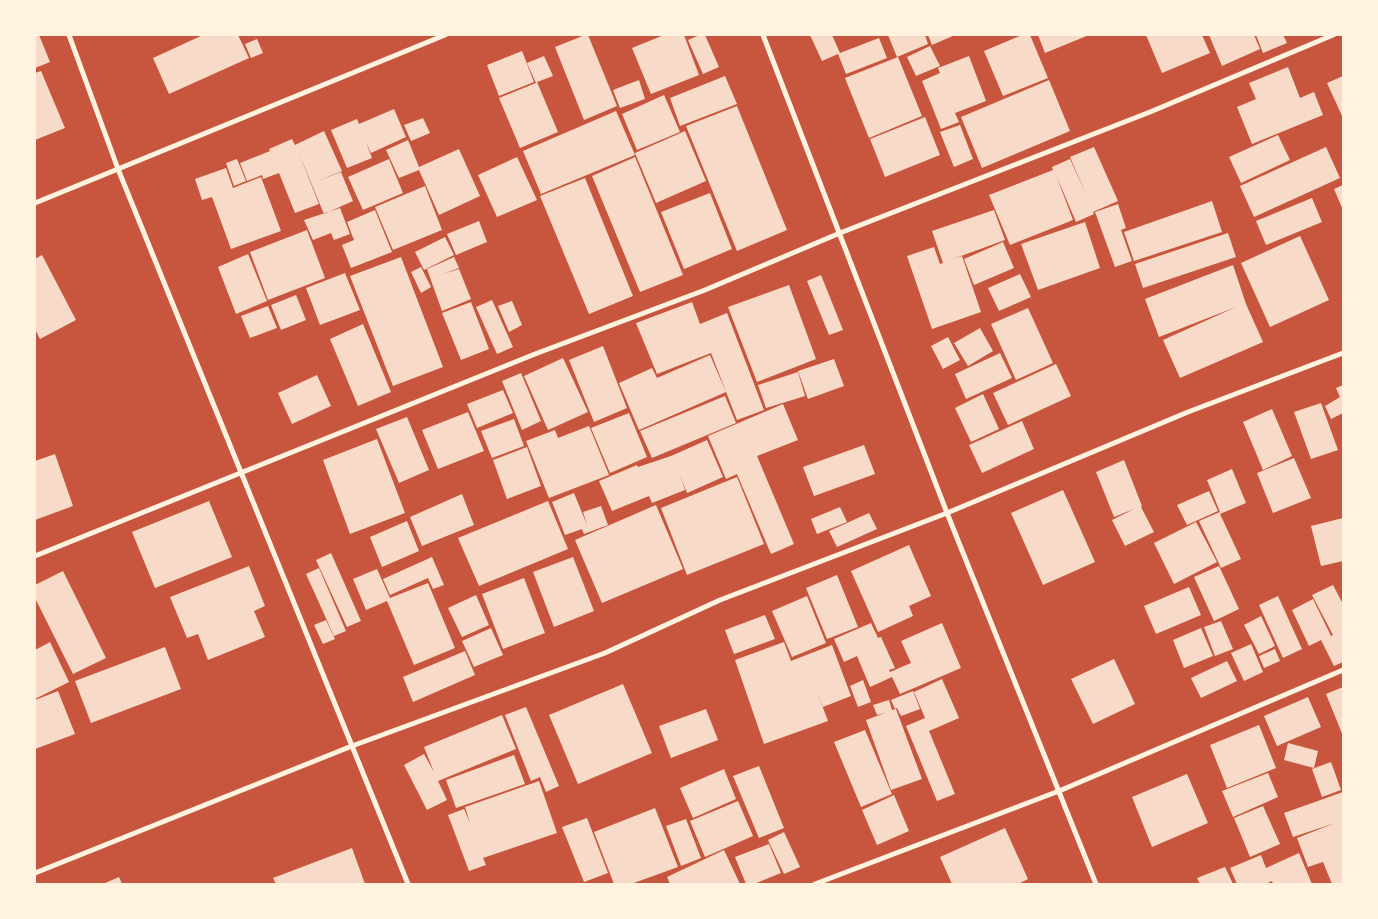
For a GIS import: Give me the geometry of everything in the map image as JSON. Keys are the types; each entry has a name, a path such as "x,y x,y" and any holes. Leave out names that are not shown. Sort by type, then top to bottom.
{"street":[{"path":"69,35 118,169 408,884"},
{"path":"35,203 445,35"},
{"path":"762,35 948,513 1096,884"},
{"path":"35,556 535,354 705,290 840,233 1150,112 1333,35"},
{"path":"35,873 352,746 605,653 720,600 948,513 1188,412 1343,353"},
{"path":"815,884 1059,791 1343,670"}],"building":[{"path":"35,35 39,35 50,62 35,68"},
{"path":"203,35 238,35 249,58 169,94 153,58"},
{"path":"588,35 617,106 584,120 555,47"},
{"path":"664,35 684,35 699,75 651,94 632,48"},
{"path":"705,35 719,67 703,74 688,40"},
{"path":"810,35 832,35 840,53 879,38 887,58 846,74 838,54 822,61"},
{"path":"888,35 925,35 928,44 897,57"},
{"path":"928,35 955,35 932,45"},
{"path":"1022,35 1030,35 1048,78 1003,96 984,51"},
{"path":"1038,35 1089,35 1045,53"},
{"path":"1146,35 1202,35 1210,53 1162,73"},
{"path":"1209,35 1254,35 1260,49 1222,66"},
{"path":"1256,35 1283,35 1287,43 1263,53"},
{"path":"257,39 263,53 251,58 245,44"},
{"path":"930,46 940,66 916,76 907,57"},
{"path":"522,51 534,82 499,96 487,65"},
{"path":"544,56 553,76 537,82 558,132 520,148 499,98 536,83 527,63"},
{"path":"969,56 986,101 955,113 959,122 941,129 922,81 940,73 938,68"},
{"path":"898,57 922,116 869,138 845,78"},
{"path":"1288,67 1300,98 1314,92 1323,115 1252,144 1237,107 1256,99 1249,83"},
{"path":"41,71 65,128 35,140 35,73"},
{"path":"725,76 737,104 680,126 670,98"},
{"path":"1343,76 1343,118 1327,83"},
{"path":"639,80 645,99 620,108 613,90"},
{"path":"1049,80 1070,131 982,168 961,117"},
{"path":"664,95 680,132 637,150 622,114"},
{"path":"737,106 787,230 737,251 686,126"},
{"path":"394,109 406,137 371,153 366,142 372,158 347,168 331,130 357,119 359,124"},
{"path":"616,111 635,155 541,194 523,151"},
{"path":"925,117 940,155 885,177 870,139"},
{"path":"423,118 430,133 411,141 404,125"},
{"path":"960,125 973,159 954,167 940,132"},
{"path":"324,131 342,171 315,182 341,172 353,201 324,214 298,151 319,204 295,213 279,173 263,179 262,175 247,181 240,163 270,151 269,149 292,139 295,145"},
{"path":"685,131 706,181 656,203 635,153"},
{"path":"1278,135 1290,160 1241,183 1229,157"},
{"path":"408,140 419,167 459,149 480,196 439,215 419,170 399,178 386,150"},
{"path":"1094,147 1118,201 1076,222 1056,175 1073,220 1010,245 989,195 1053,170 1052,167 1070,159 1086,194 1070,157"},
{"path":"1326,147 1340,178 1254,217 1240,186"},
{"path":"517,157 537,200 497,217 478,175"},
{"path":"635,157 683,275 640,292 592,176"},
{"path":"237,159 246,181 234,186 226,163"},
{"path":"389,159 403,193 363,210 348,177"},
{"path":"226,168 233,188 261,177 281,231 231,249 212,197 202,200 195,179"},
{"path":"585,178 633,296 589,314 540,196"},
{"path":"1343,185 1343,210 1334,189"},
{"path":"425,186 442,230 393,250 375,207"},
{"path":"710,193 732,249 684,269 661,212"},
{"path":"1312,198 1322,222 1266,245 1256,221"},
{"path":"1212,201 1222,232 1134,261 1124,232"},
{"path":"1118,204 1126,228 1121,230 1132,261 1115,267 1095,212"},
{"path":"340,208 350,234 334,240 331,233 313,240 304,220"},
{"path":"375,210 392,252 351,268 342,245 354,240 347,222"},
{"path":"994,210 1005,240 950,260 962,256 981,312 932,329 907,256 934,247 940,264 943,263 932,231"},
{"path":"479,221 487,242 456,255 447,234"},
{"path":"1085,222 1100,268 1038,290 1021,244"},
{"path":"307,230 325,278 268,300 250,252"},
{"path":"1228,233 1236,257 1143,288 1135,264"},
{"path":"1300,236 1329,300 1270,327 1241,263"},
{"path":"445,237 454,255 424,270 415,252"},
{"path":"1003,242 1014,268 974,285 964,259"},
{"path":"248,254 267,301 236,314 218,267"},
{"path":"42,255 76,320 40,339 35,329 35,259"},
{"path":"401,257 443,367 393,386 350,276"},
{"path":"454,257 459,268 443,274 459,269 471,299 442,311 427,269"},
{"path":"1233,265 1246,304 1263,342 1180,378 1163,340 1236,307 1159,337 1145,299"},
{"path":"421,267 431,287 421,293 411,272"},
{"path":"345,273 360,310 320,325 306,288"},
{"path":"1020,274 1031,297 999,311 988,288"},
{"path":"821,275 843,330 829,335 807,281"},
{"path":"789,285 816,359 757,382 728,307"},
{"path":"296,295 306,320 281,330 271,305"},
{"path":"492,300 513,347 497,354 476,307"},
{"path":"512,301 522,325 509,332 498,306"},
{"path":"471,302 489,349 461,360 442,313"},
{"path":"692,302 700,324 727,313 764,410 737,420 711,353 657,374 636,323"},
{"path":"268,306 277,328 250,338 241,316"},
{"path":"1028,308 1053,363 1016,380 991,324"},
{"path":"363,324 391,392 358,406 330,339"},
{"path":"980,328 993,351 968,366 954,343"},
{"path":"948,337 960,360 943,369 931,346"},
{"path":"603,346 627,408 594,422 569,360"},
{"path":"1000,353 1012,378 966,399 955,374"},
{"path":"710,355 726,392 639,430 619,383 652,368 657,378"},
{"path":"563,358 588,412 548,430 524,376"},
{"path":"834,359 844,386 808,399 798,371"},
{"path":"1056,364 1071,396 1008,425 993,393"},
{"path":"798,372 805,396 766,408 758,385"},
{"path":"521,373 541,421 522,430 502,381"},
{"path":"317,375 331,406 292,424 278,393"},
{"path":"1343,385 1343,413 1331,419 1325,406 1340,397 1336,388"},
{"path":"503,390 513,413 477,428 467,404"},
{"path":"983,394 999,429 971,442 955,408"},
{"path":"725,396 736,423 652,458 640,431"},
{"path":"1321,403 1338,450 1311,459 1294,412"},
{"path":"783,404 798,440 757,456 794,544 771,554 737,474 726,479 708,436"},
{"path":"1272,409 1292,456 1263,470 1243,422"},
{"path":"468,412 484,451 438,469 422,430"},
{"path":"629,413 647,457 610,473 591,428"},
{"path":"407,417 429,470 399,483 376,429"},
{"path":"514,419 524,446 492,458 481,431"},
{"path":"1022,421 1034,449 982,473 969,445"},
{"path":"589,426 609,475 549,498 526,441 555,430 558,438"},
{"path":"377,439 405,513 350,534 323,460"},
{"path":"707,440 723,477 687,493 680,476 685,490 652,503 649,496 612,511 599,481 637,465 638,467 671,456"},
{"path":"864,445 875,474 814,496 803,467"},
{"path":"527,447 541,486 507,499 493,460"},
{"path":"55,454 73,506 35,520 35,461"},
{"path":"1294,458 1311,498 1273,513 1257,473"},
{"path":"1124,460 1141,507 1154,532 1125,546 1112,520 1134,509 1114,517 1096,472"},
{"path":"1232,469 1246,503 1220,514 1241,559 1221,568 1199,521 1220,512 1207,480"},
{"path":"737,477 764,544 687,575 661,508"},
{"path":"1063,490 1095,562 1043,585 1011,513"},
{"path":"1209,491 1218,511 1187,525 1177,505"},
{"path":"574,493 587,525 583,512 601,506 608,525 584,534 582,529 565,535 552,502"},
{"path":"462,494 474,525 422,546 410,517"},
{"path":"209,501 232,557 155,588 132,532"},
{"path":"548,501 568,549 479,586 458,538"},
{"path":"656,505 683,569 602,603 575,540"},
{"path":"840,507 847,522 817,534 811,519"},
{"path":"869,513 877,529 837,547 829,531"},
{"path":"1343,518 1343,561 1321,566 1311,526"},
{"path":"407,521 419,551 382,567 370,537"},
{"path":"1196,522 1217,562 1174,584 1154,543"},
{"path":"909,545 931,596 909,606 913,616 878,632 851,571"},
{"path":"331,553 361,621 347,627 316,560"},
{"path":"432,557 444,585 433,589 428,578 390,595 383,579"},
{"path":"573,557 594,611 554,627 533,572"},
{"path":"249,566 265,606 254,611 265,637 208,660 198,634 187,638 170,597"},
{"path":"1219,566 1239,609 1214,621 1194,577"},
{"path":"319,568 346,631 334,636 306,574"},
{"path":"377,569 390,598 428,583 455,648 414,665 387,601 366,610 353,579"},
{"path":"63,571 106,658 73,674 35,598 35,585"},
{"path":"837,575 858,627 827,639 806,588"},
{"path":"524,578 545,633 503,649 482,594"},
{"path":"1333,585 1343,604 1343,662 1334,666 1321,640 1309,646 1292,610 1313,599 1331,636 1333,635 1312,595"},
{"path":"1189,587 1201,615 1156,634 1144,606"},
{"path":"476,595 489,625 462,637 448,608"},
{"path":"807,596 826,643 792,657 772,611"},
{"path":"1278,596 1302,649 1283,658 1259,605"},
{"path":"765,615 775,639 734,654 725,630"},
{"path":"1261,616 1275,646 1259,654 1244,625"},
{"path":"326,620 335,639 323,644 314,625"},
{"path":"1221,621 1233,649 1215,656 1204,627"},
{"path":"871,623 878,638 881,637 895,668 889,670 890,672 911,663 901,641 942,623 961,668 900,694 892,677 870,687 857,656 844,662 834,639"},
{"path":"491,628 503,655 474,667 462,641"},
{"path":"1201,628 1213,656 1184,668 1173,640"},
{"path":"50,642 69,682 35,699 35,650"},
{"path":"784,642 791,661 832,645 851,696 823,707 817,692 828,721 764,744 735,660"},
{"path":"1251,644 1263,672 1244,681 1231,653"},
{"path":"165,647 181,689 91,723 75,681"},
{"path":"1275,649 1280,661 1264,668 1259,656"},
{"path":"465,651 475,675 413,702 403,677"},
{"path":"1114,659 1135,704 1093,724 1071,679"},
{"path":"1227,661 1237,681 1201,698 1191,678"},
{"path":"942,679 959,718 929,731 955,794 937,801 906,726 925,718 914,692"},
{"path":"863,680 871,702 858,707 850,686"},
{"path":"623,684 652,753 578,784 549,715"},
{"path":"1343,687 1343,736 1326,694"},
{"path":"58,691 75,734 35,749 35,700"},
{"path":"913,691 920,709 901,716 891,700"},
{"path":"1308,697 1321,727 1277,746 1264,716"},
{"path":"889,700 892,710 896,709 922,779 891,790 866,720 885,713 877,715 873,705"},
{"path":"526,707 559,786 546,792 540,777 531,781 505,715"},
{"path":"706,709 718,740 671,758 659,726"},
{"path":"502,715 516,749 438,781 447,800 427,810 404,765 424,754 434,772 424,747"},
{"path":"1259,725 1276,768 1227,788 1210,745"},
{"path":"865,730 892,794 861,807 834,742"},
{"path":"1288,743 1318,751 1314,768 1284,760"},
{"path":"514,755 525,784 456,808 446,780"},
{"path":"1331,762 1341,790 1322,797 1312,769"},
{"path":"759,766 784,828 759,838 733,776"},
{"path":"724,769 736,799 693,818 680,788"},
{"path":"1268,773 1278,797 1233,817 1222,791"},
{"path":"1187,774 1208,823 1152,847 1132,797"},
{"path":"539,781 557,833 483,858 486,865 469,871 448,815 464,809 470,823 465,807"},
{"path":"1343,792 1343,884 1332,884 1323,862 1308,867 1297,838 1335,823 1293,837 1284,813"},
{"path":"894,795 909,831 877,845 862,810"},
{"path":"738,801 753,836 705,857 690,821"},
{"path":"1263,806 1280,844 1250,857 1234,818"},
{"path":"655,808 678,867 631,884 614,884 594,832"},
{"path":"587,818 608,873 584,882 562,827"},
{"path":"686,819 701,858 681,866 666,826"},
{"path":"1005,828 1028,879 1018,884 952,884 940,857"},
{"path":"784,832 800,867 784,874 768,840"},
{"path":"769,844 781,873 754,884 746,884 735,857"},
{"path":"352,848 365,884 276,884 273,878"},
{"path":"724,850 740,884 670,884 667,877"},
{"path":"1299,853 1312,884 1273,884 1272,881 1265,884 1237,884 1230,868 1261,855 1266,868"},
{"path":"1225,867 1233,884 1200,884 1197,878"},
{"path":"119,877 122,884 103,884"}]}
